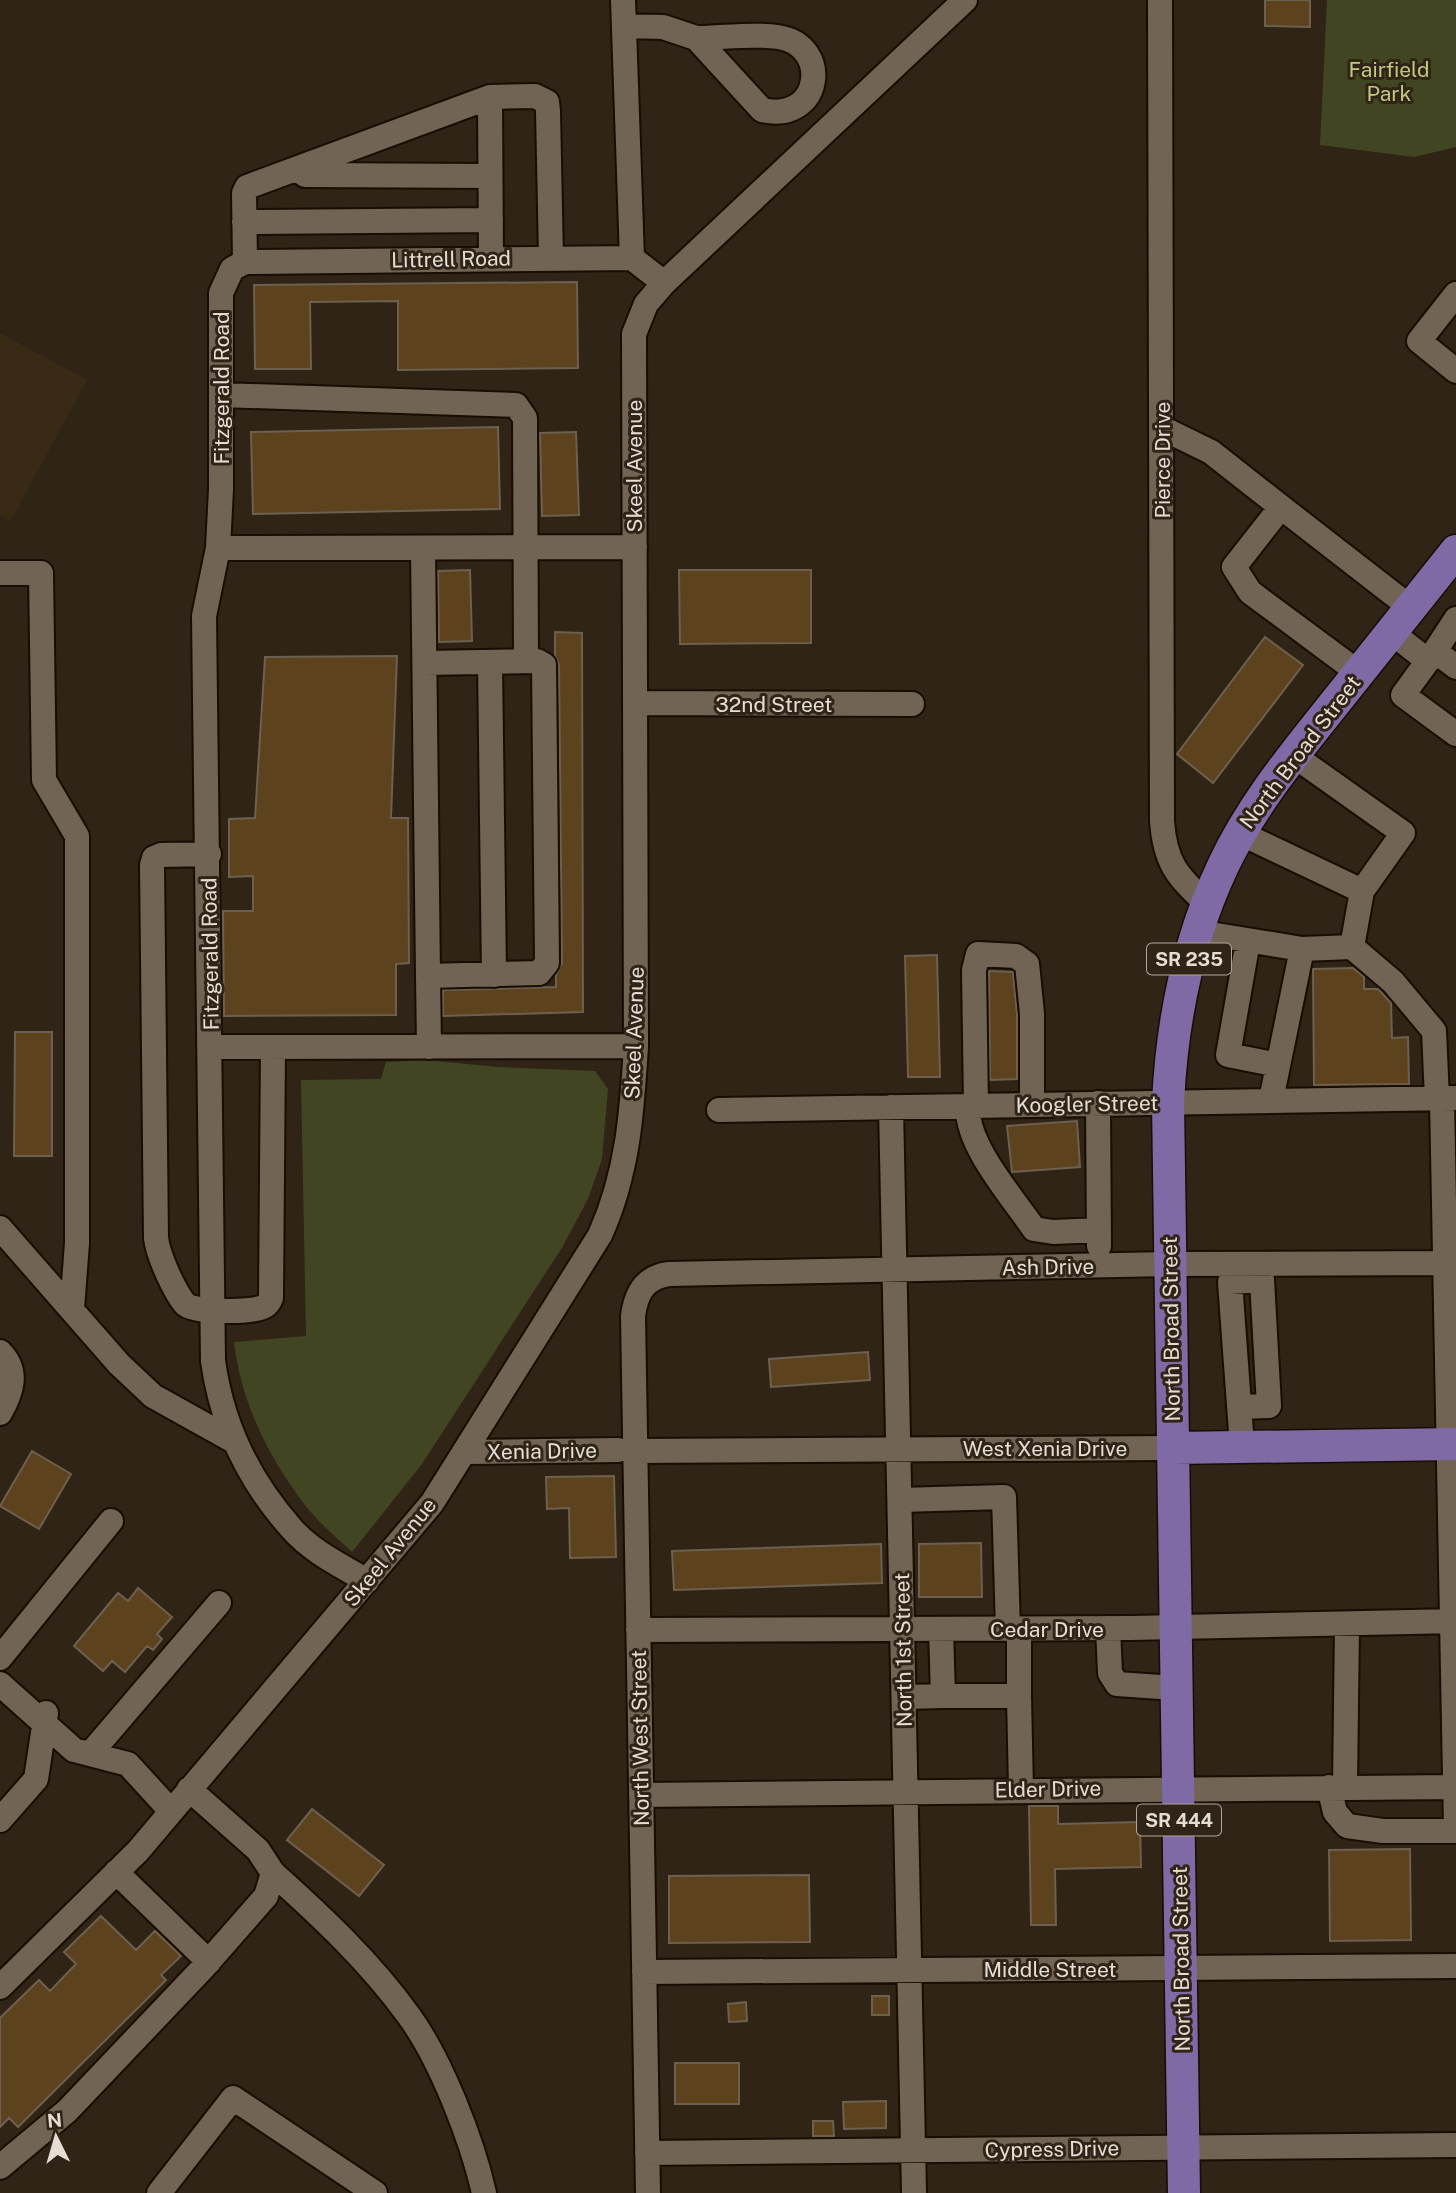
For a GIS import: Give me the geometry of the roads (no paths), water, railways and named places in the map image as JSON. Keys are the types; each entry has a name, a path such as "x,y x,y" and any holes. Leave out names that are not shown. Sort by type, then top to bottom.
{"main road":[{"name":"North Broad Street","path":"1184,2193 1168,1102 1174,1032 1202,918 1240,833 1293,755 1411,608 1451,567"},
{"name":"West Xenia Drive","path":"1173,1448 1453,1444"}],"street":[{"path":"623,0 632,258 664,282"},
{"name":"Skeel Avenue","path":"0,1987 138,1851 432,1503 570,1287 609,1216 628,1148 636,1046 634,334 646,304 664,282 965,0"},
{"name":"Pierce Drive","path":"1160,0 1164,846 1173,869 1202,918"},
{"path":"624,26 663,27 696,38 779,37 797,45 811,62 815,80 809,94 796,108 777,113 762,110 696,38"},
{"path":"490,176 305,175 297,168 490,97 535,96 547,102 551,258"},
{"path":"490,97 491,259"},
{"name":"Fitzgerald Road","path":"297,168 247,187 244,193 244,222 238,265 221,293 222,395 218,548 204,616 209,854 213,1361 218,1399 232,1440 293,1530 326,1557 368,1581"},
{"path":"244,222 491,220"},
{"name":"Littrell Road","path":"238,265 632,258"},
{"path":"1456,295 1419,341 1456,371"},
{"path":"1456,315 1438,337 1456,351"},
{"path":"222,395 516,405 525,418 526,661"},
{"path":"1162,428 1211,452 1411,608"},
{"path":"1281,507 1234,567 1250,592 1359,673"},
{"path":"218,548 635,547"},
{"path":"424,548 429,1046"},
{"path":"0,573 41,573 44,780 77,836 77,1244 72,1309"},
{"path":"1456,620 1403,695 1456,734"},
{"path":"1391,632 1431,656 1456,667"},
{"path":"425,663 537,661 544,665 547,963 539,973 428,976"},
{"path":"489,662 494,975"},
{"name":"32nd Street","path":"635,703 912,704"},
{"path":"1293,755 1403,833 1362,891 1352,947"},
{"path":"1240,833 1362,891"},
{"path":"209,854 161,855 154,859 152,865 157,1247 185,1305 195,1310 255,1310 266,1306 271,1298 274,1047"},
{"path":"1202,918 1248,941 1302,949 1352,947 1393,982 1434,1031 1445,1099 1451,1263 1456,1830 1383,1831 1347,1826 1335,1812 1347,1624"},
{"path":"1248,941 1228,1055 1278,1065"},
{"path":"1271,1100 1302,949"},
{"path":"1032,1105 1032,1014 1027,964 1016,956 978,954 974,970 970,1125 981,1151 1034,1228 1053,1232 1099,1230"},
{"path":"211,1048 636,1046"},
{"name":"Koogler Street","path":"719,1110 1445,1099"},
{"path":"1098,1103 1100,1266"},
{"name":"North 1st Street","path":"891,1107 914,2193"},
{"path":"0,1228 119,1364 153,1396 232,1440"},
{"name":"Ash Drive","path":"644,1285 654,1276 669,1274 1170,1264 1230,1273 1451,1263"},
{"path":"1230,1273 1242,1447"},
{"name":"North West Street","path":"644,1285 635,1299 632,1316 626,1451 638,1630 648,2193"},
{"path":"0,1352 13,1371 12,1385 0,1413"},
{"name":"West Xenia Drive","path":"626,1451 1173,1448"},
{"name":"Xenia Drive","path":"465,1452 626,1451"},
{"path":"900,1500 1004,1497 1019,1696 1021,1790"},
{"path":"0,1658 111,1521"},
{"path":"90,1754 219,1602"},
{"name":"Cedar Drive","path":"638,1630 1014,1629 1454,1622"},
{"path":"1108,1628 1110,1673 1116,1684 1175,1688"},
{"path":"941,1629 943,1696"},
{"path":"0,1684 46,1715 74,1750 128,1765 170,1810"},
{"path":"904,1697 1019,1696"},
{"path":"2,1831 36,1779 46,1715"},
{"name":"Elder Drive","path":"641,1795 1456,1787"},
{"path":"189,1789 258,1850 272,1873 342,1935 410,2017 439,2070 478,2166 484,2193"},
{"path":"116,1872 209,1962"},
{"path":"0,2167 67,2111 209,1962 266,1896 272,1873"},
{"name":"Middle Street","path":"644,1972 1456,1965"},
{"path":"159,2193 233,2098 375,2193"},
{"name":"Cypress Drive","path":"647,2153 1456,2145"}],"park label":[{"name":"Fairfield Park","path":"1389,81"}]}
